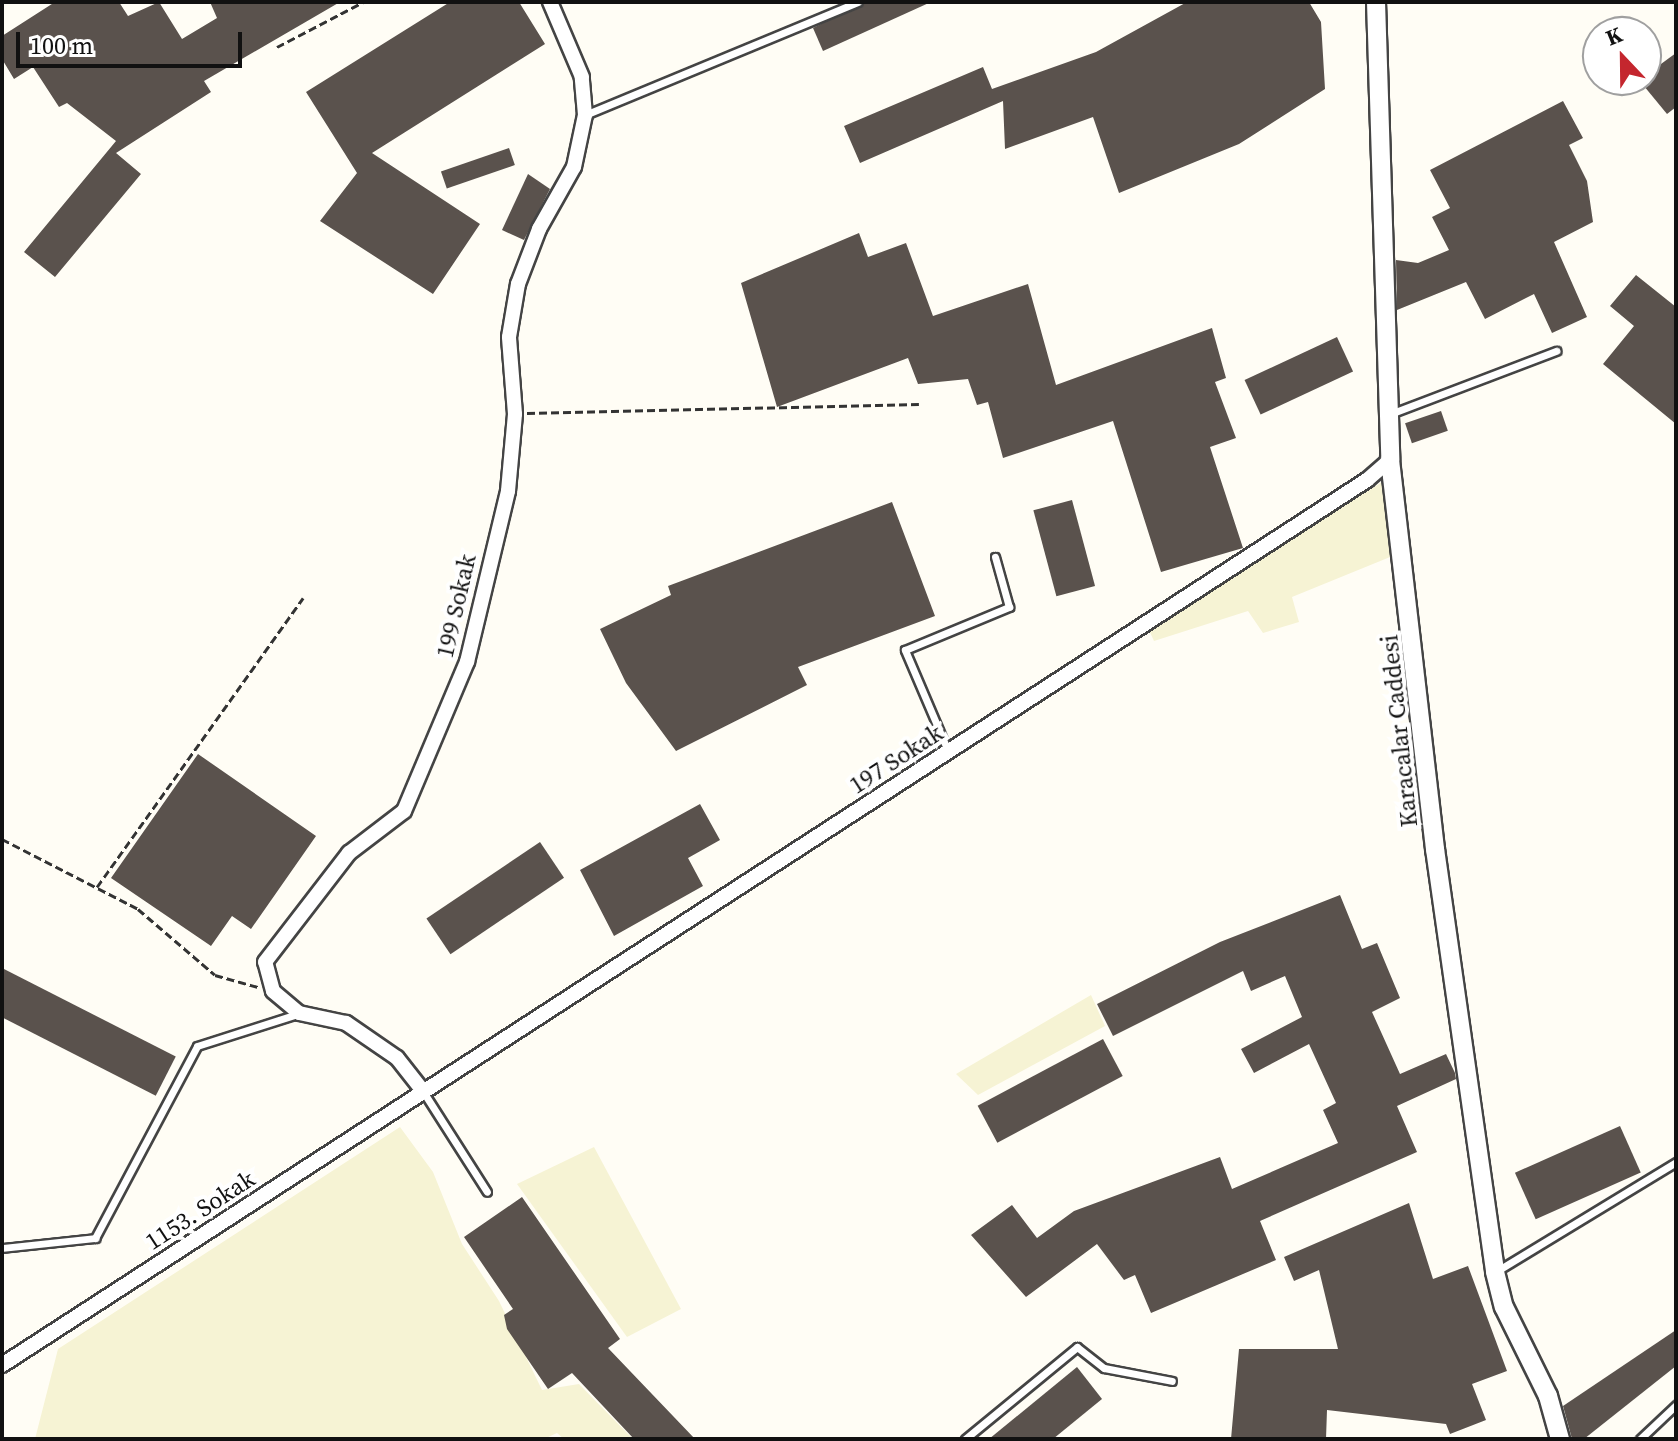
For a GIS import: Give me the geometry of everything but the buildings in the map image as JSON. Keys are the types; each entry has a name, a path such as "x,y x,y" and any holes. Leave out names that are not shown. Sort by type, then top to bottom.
{"street":[{"name":"199 Sokak","path":"273,991 265,962 349,853 404,811 467,662 508,491 515,414 509,337 518,284 539,229 574,167 585,115 582,77 550,2"},
{"name":"Karacalar Caddesi","path":"1376,2 1390,460 1433,834 1495,1272 1504,1307 1548,1396 1560,1439"},
{"name":"197 Sokak","path":"423,1091 1390,460"},
{"path":"273,991 299,1013 346,1023 397,1058 423,1091"},
{"name":"1153. Sokak","path":"2,1365 423,1091"}],"lane":[{"path":"585,115 858,2"},
{"path":"1388,415 1556,351"},
{"path":"948,751 905,650 1009,607 995,557"},
{"path":"2,1248 95,1238 197,1046 299,1013"},
{"path":"423,1091 487,1192"},
{"path":"1495,1272 1676,1162"},
{"path":"965,1439 1077,1347 1104,1368 1172,1381"},
{"path":"1640,1439 1676,1405"}],"path":[{"path":"277,47 363,2"},
{"path":"515,414 919,404"},
{"path":"97,887 303,598"},
{"path":"2,839 138,909 215,975 273,991"}],"shaded area":[{"path":"1387,479 1395,555 1292,597 1299,622 1263,633 1248,611 1154,641 1148,628"},
{"path":"1091,995 1105,1026 978,1095 956,1074"},
{"path":"400,1127 433,1172 462,1244 499,1301 542,1390 579,1384 633,1439 564,1439 557,1433 544,1439 35,1439 58,1349"},
{"path":"594,1147 681,1309 627,1337 517,1184"}]}
